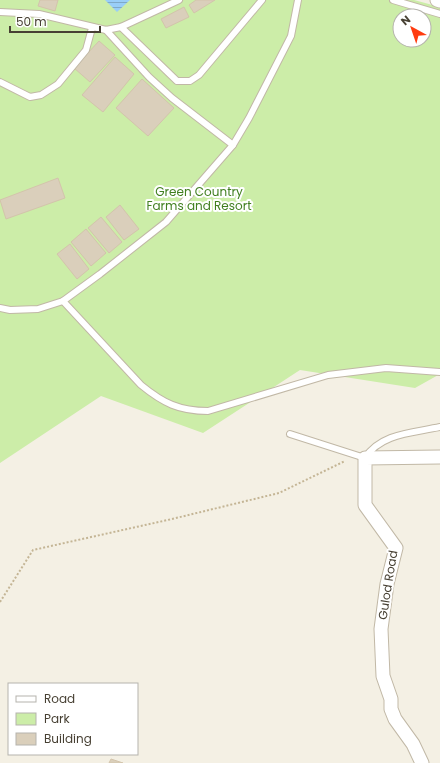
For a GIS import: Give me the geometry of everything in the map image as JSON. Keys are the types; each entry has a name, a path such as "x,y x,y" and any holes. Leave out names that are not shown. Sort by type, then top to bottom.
{"street":[{"path":"361,456 440,457"},
{"name":"Gulod Road","path":"361,456 365,505 396,548 387,584 381,629 383,676 391,699 391,709 395,719 413,744 422,763"}],"lane":[{"path":"0,12 39,14 92,28 106,30 121,27 179,0"},
{"path":"121,27 177,81 190,81 199,75 262,0"},
{"path":"0,308 10,310 38,309 63,301 166,222 233,145 249,118 291,36 298,0"},
{"path":"393,0 440,14"},
{"path":"0,82 30,96 40,94 58,84 86,50 92,28"},
{"path":"106,30 172,98 233,145"},
{"path":"63,301 141,385 166,402 190,411 208,410 328,375 386,368 440,372"},
{"path":"290,434 361,456 385,439 440,428"}],"path":[{"path":"0,602 33,550 172,520 279,493 361,456"}],"green space":[{"name":"Green Country Farms and Resort","path":"0,0 414,0 440,7 440,374 415,388 300,370 203,433 101,396 0,463"}],"water":[{"path":"105,0 130,0 117,12"}],"building":[{"path":"40,0 58,0 55,11 38,6"},
{"path":"196,0 215,0 194,13 189,5"},
{"path":"184,7 189,17 166,28 161,19"},
{"path":"99,41 115,55 90,82 74,68"},
{"path":"115,57 134,74 103,112 82,95"},
{"path":"142,79 174,108 148,136 116,108"},
{"path":"58,178 65,198 6,219 0,200"},
{"path":"120,205 139,229 124,240 106,217"},
{"path":"101,217 122,242 109,253 88,228"},
{"path":"86,229 106,253 91,266 71,242"},
{"path":"70,244 89,269 77,279 57,254"},
{"path":"111,759 123,763 109,763"}]}
